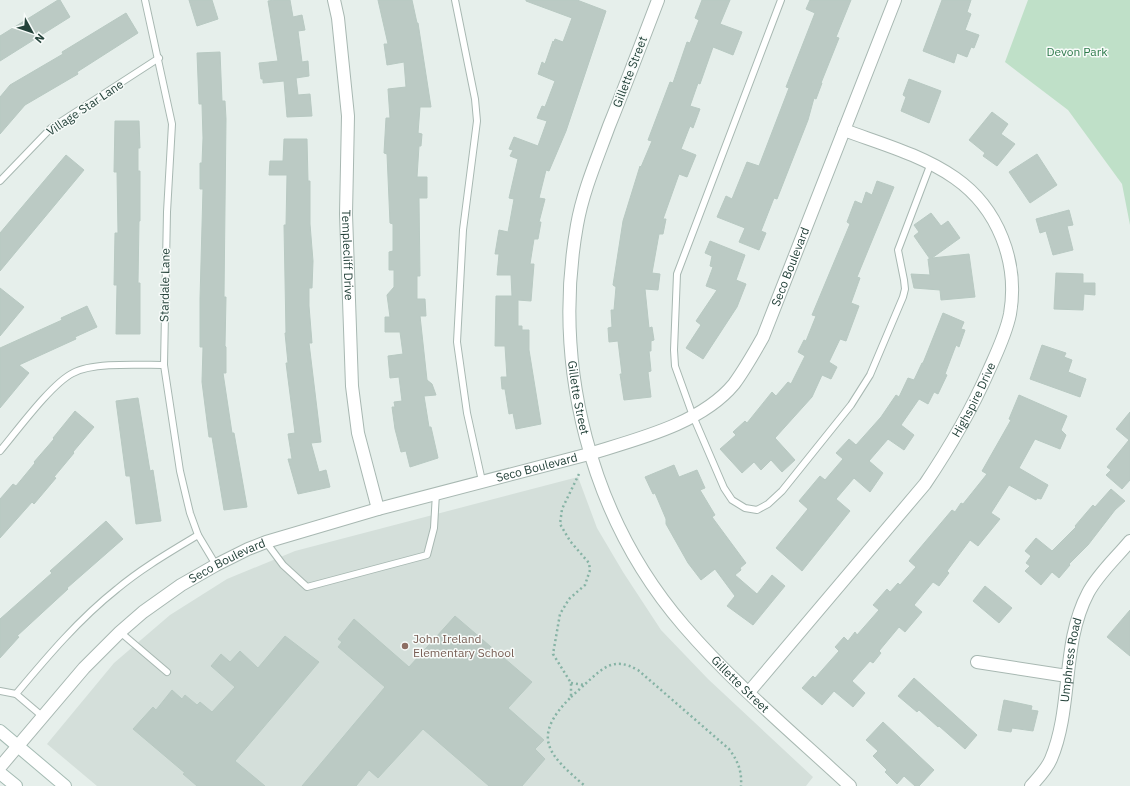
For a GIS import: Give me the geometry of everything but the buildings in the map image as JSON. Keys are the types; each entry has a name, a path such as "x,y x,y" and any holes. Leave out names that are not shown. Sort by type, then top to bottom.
{"street":[{"name":"Templecliff Drive","path":"334,0 348,116 346,214 352,386 358,433 378,509"},
{"name":"Gillette Street","path":"658,0 590,177 577,223 570,274 568,322 574,374 583,430 589,454 614,518 634,555 683,625 749,692 850,786"},
{"name":"Seco Boulevard","path":"0,767 17,745 84,668 120,632 143,612 175,590 216,565 248,548 378,509 589,454 661,432 693,416 733,385 753,356 763,337 895,0"},
{"name":"Highspire Drive","path":"749,692 925,484 949,450 970,412 1005,335 1010,313 1012,287 1010,266 1004,241 993,218 980,200 956,179 931,163 844,130"},
{"name":"Umphress Road","path":"1031,786 1050,761 1059,736 1067,676 1077,627 1088,593 1130,541"},
{"path":"977,662 1067,676"},
{"path":"0,731 65,786"},
{"path":"0,773 16,786"}],"lane":[{"name":"Stardale Lane","path":"145,0 159,58 172,124 167,212 164,365 180,471 190,513 198,535 216,565"},
{"path":"455,0 475,98 477,121 463,230 457,342 467,413 482,481"},
{"path":"781,0 677,274 674,350 675,366 693,416 724,488 732,500 745,508 757,510 768,504 782,491 838,421 870,376 903,297 905,289 898,250 931,163"},
{"name":"Village Star Lane","path":"0,181 51,128 159,58"},
{"path":"0,451 58,384 73,372 100,366 164,365"},
{"path":"266,542 283,565 307,587 427,555 434,528 436,493"},
{"path":"16,694 87,615 116,589 151,563 198,535"},
{"path":"120,632 167,672"},
{"path":"0,691 16,694 42,716"}],"path":[{"path":"571,697 571,683 553,654 553,650 563,606 586,585 589,578 589,563 570,541 560,524 562,509 579,474"},
{"path":"585,786 558,762 549,742 550,724 554,715 571,697 607,665 620,664 630,666 638,670 729,749 736,758 740,768 741,786"},
{"path":"571,683 584,685"}],"shaded area":[{"name":"John Ireland Elementary School","path":"578,477 597,528 623,572 661,630 708,679 813,777 806,786 97,786 47,744 114,663 170,615 227,579 295,551"}],"green space":[{"name":"Devon Park","path":"1028,0 1130,0 1130,225 1122,184 1068,110 1005,62"}],"place":[{"name":"John Ireland Elementary School","path":"405,646"}]}
